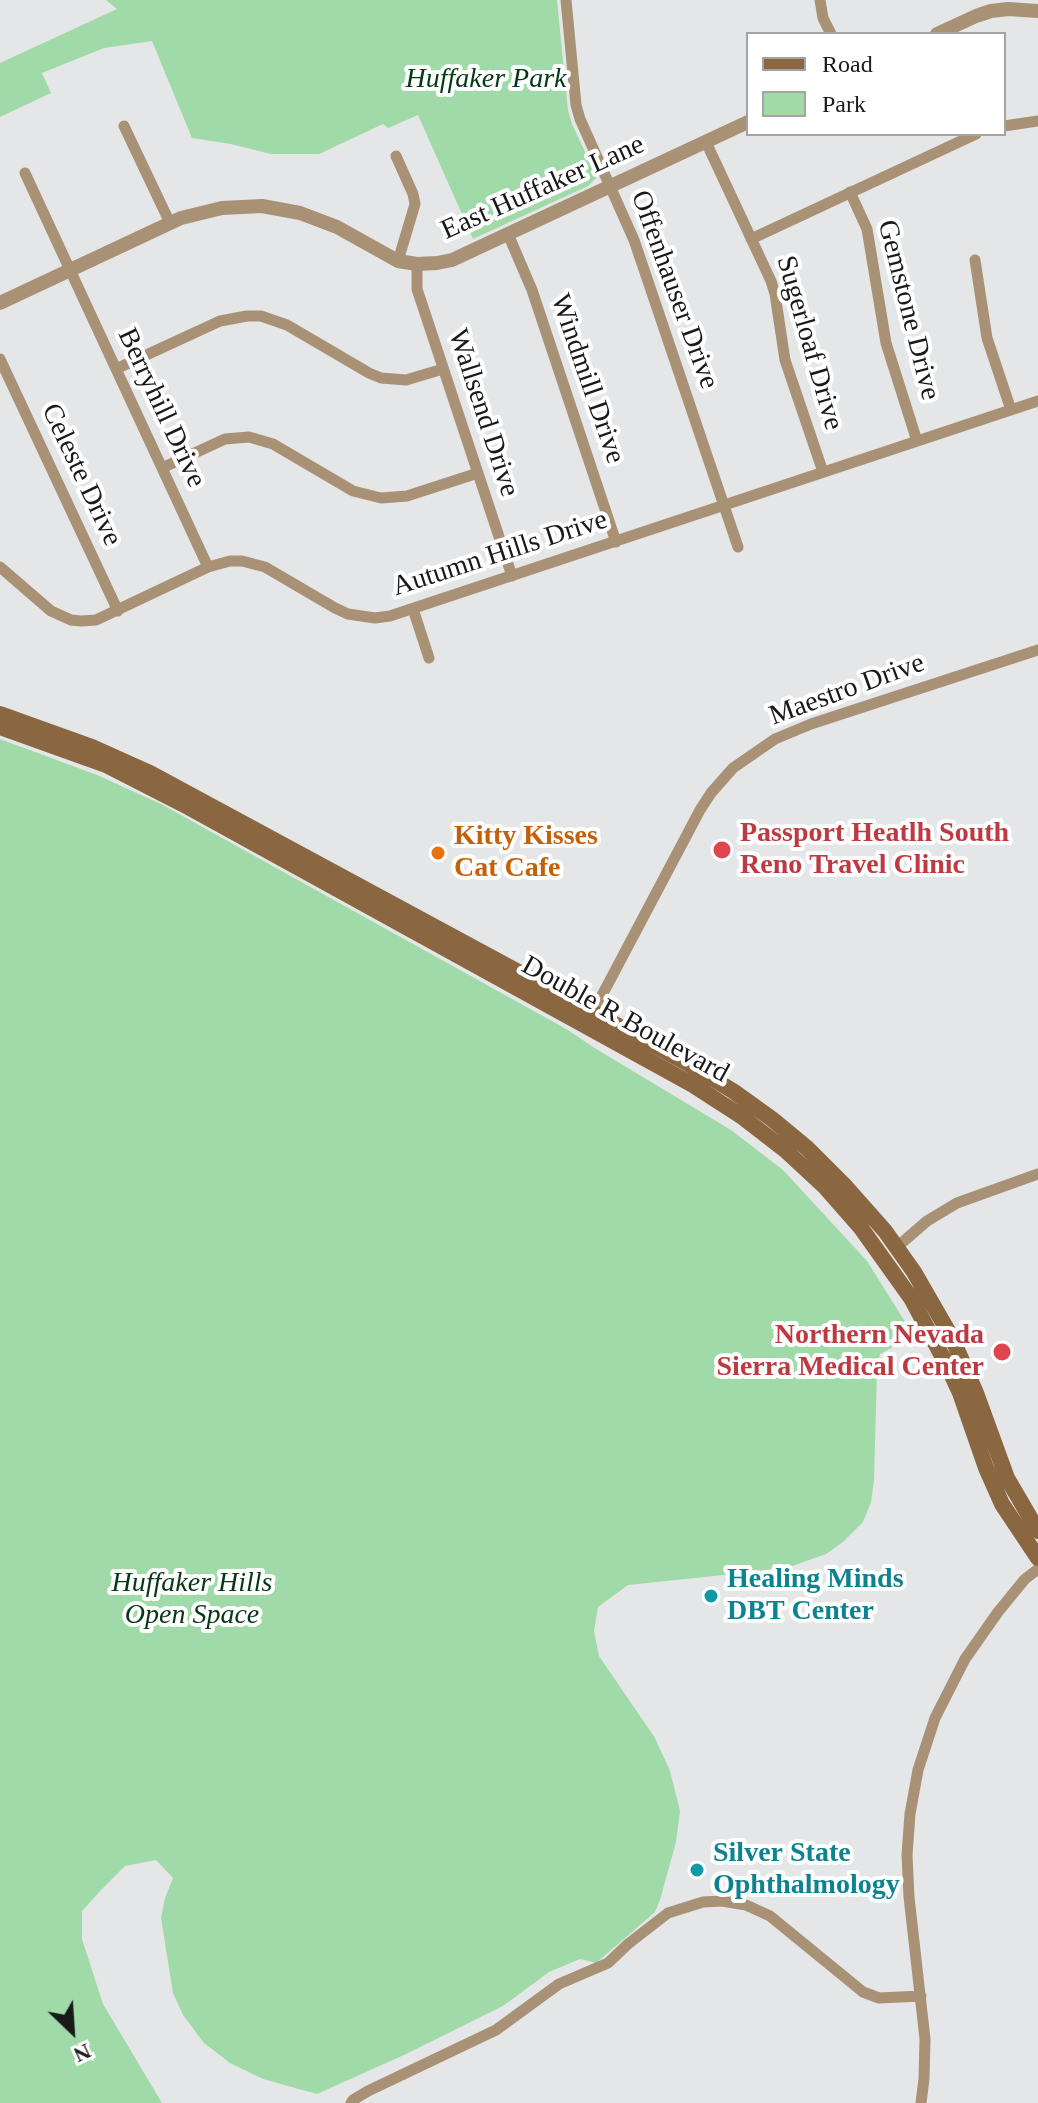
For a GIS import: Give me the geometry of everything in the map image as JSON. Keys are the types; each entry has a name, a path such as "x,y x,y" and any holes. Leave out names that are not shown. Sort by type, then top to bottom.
{"main road":[{"name":"Double R Boulevard","path":"0,714 141,768 589,1019 741,1116 806,1169 861,1228 893,1270 936,1341 960,1393 993,1486 1038,1558"},
{"name":"Double R Boulevard","path":"0,727 106,765 158,791 589,1019 685,1062 772,1119 835,1175 897,1247 924,1287 952,1338 980,1401 1007,1478 1038,1531"}],"street":[{"name":"Offenhauser Drive","path":"566,0 580,119 634,240 738,547"},
{"path":"820,0 823,18 830,32"},
{"path":"941,32 991,11 1038,11"},
{"path":"1006,126 1038,121"},
{"name":"East Huffaker Lane","path":"0,303 170,223 201,212 243,206 283,208 320,219 398,261 417,264 452,260 746,123"},
{"path":"124,126 170,223"},
{"path":"751,239 972,136"},
{"name":"Sugerloaf Drive","path":"706,142 775,294 785,360 823,472"},
{"path":"396,156 415,199 398,261"},
{"name":"Berryhill Drive","path":"25,173 208,567"},
{"name":"Gemstone Drive","path":"850,192 867,229 886,343 917,441"},
{"name":"Windmill Drive","path":"508,234 532,290 616,542"},
{"path":"975,260 987,338 1011,410"},
{"name":"Wallsend Drive","path":"417,264 417,289 512,576"},
{"path":"116,369 220,321 261,316 287,325 381,378 406,380 443,369"},
{"name":"Celeste Drive","path":"0,359 118,611"},
{"name":"Autumn Hills Drive","path":"0,567 51,611 71,620 90,621 118,611 208,567 230,561 265,567 335,608 362,617 390,616 1038,401"},
{"path":"162,468 215,443 249,437 273,444 353,491 381,498 407,496 478,473"},
{"path":"413,609 429,658"},
{"name":"Maestro Drive","path":"589,1019 700,810 733,768 775,739 811,724 1038,650"},
{"path":"897,1247 927,1221 957,1203 1038,1174"},
{"path":"921,2103 925,2059 907,1855 910,1814 921,1760 941,1706 965,1659 998,1612 1025,1579 1038,1569"},
{"path":"351,2103 368,2091 496,2030 559,1984 608,1963 668,1913 703,1902 746,1905 770,1916 863,1992 879,1998 921,1996"}],"green space":[{"name":"Huffaker Park","path":"106,0 557,0 568,110 596,178 588,186 473,239 418,115 388,128 383,124 319,154 271,154 192,138 152,41 104,48 42,73 51,93 0,117 0,63 117,9"},
{"name":"Huffaker Hills Open Space","path":"0,739 97,775 161,804 568,1030 731,1130 783,1170 867,1261 914,1336 880,1354 871,1502 863,1522 843,1542 826,1554 792,1566 628,1585 598,1607 594,1631 599,1656 655,1738 670,1771 680,1811 676,1842 655,1912 596,1963 580,1959 549,1972 503,2006 317,2094 263,2079 230,2063 204,2043 183,2015 173,1993 161,1918 173,1878 156,1860 125,1866 103,1888 82,1911 82,1939 103,2004 162,2103 0,2103"}],"place":[{"name":"Passport Heatlh South Reno Travel Clinic","path":"722,850"},
{"name":"Kitty Kisses Cat Cafe","path":"438,853"},
{"name":"Northern Nevada Sierra Medical Center","path":"1002,1352"},
{"name":"Healing Minds DBT Center","path":"711,1596"},
{"name":"Silver State Ophthalmology","path":"697,1870"}]}
